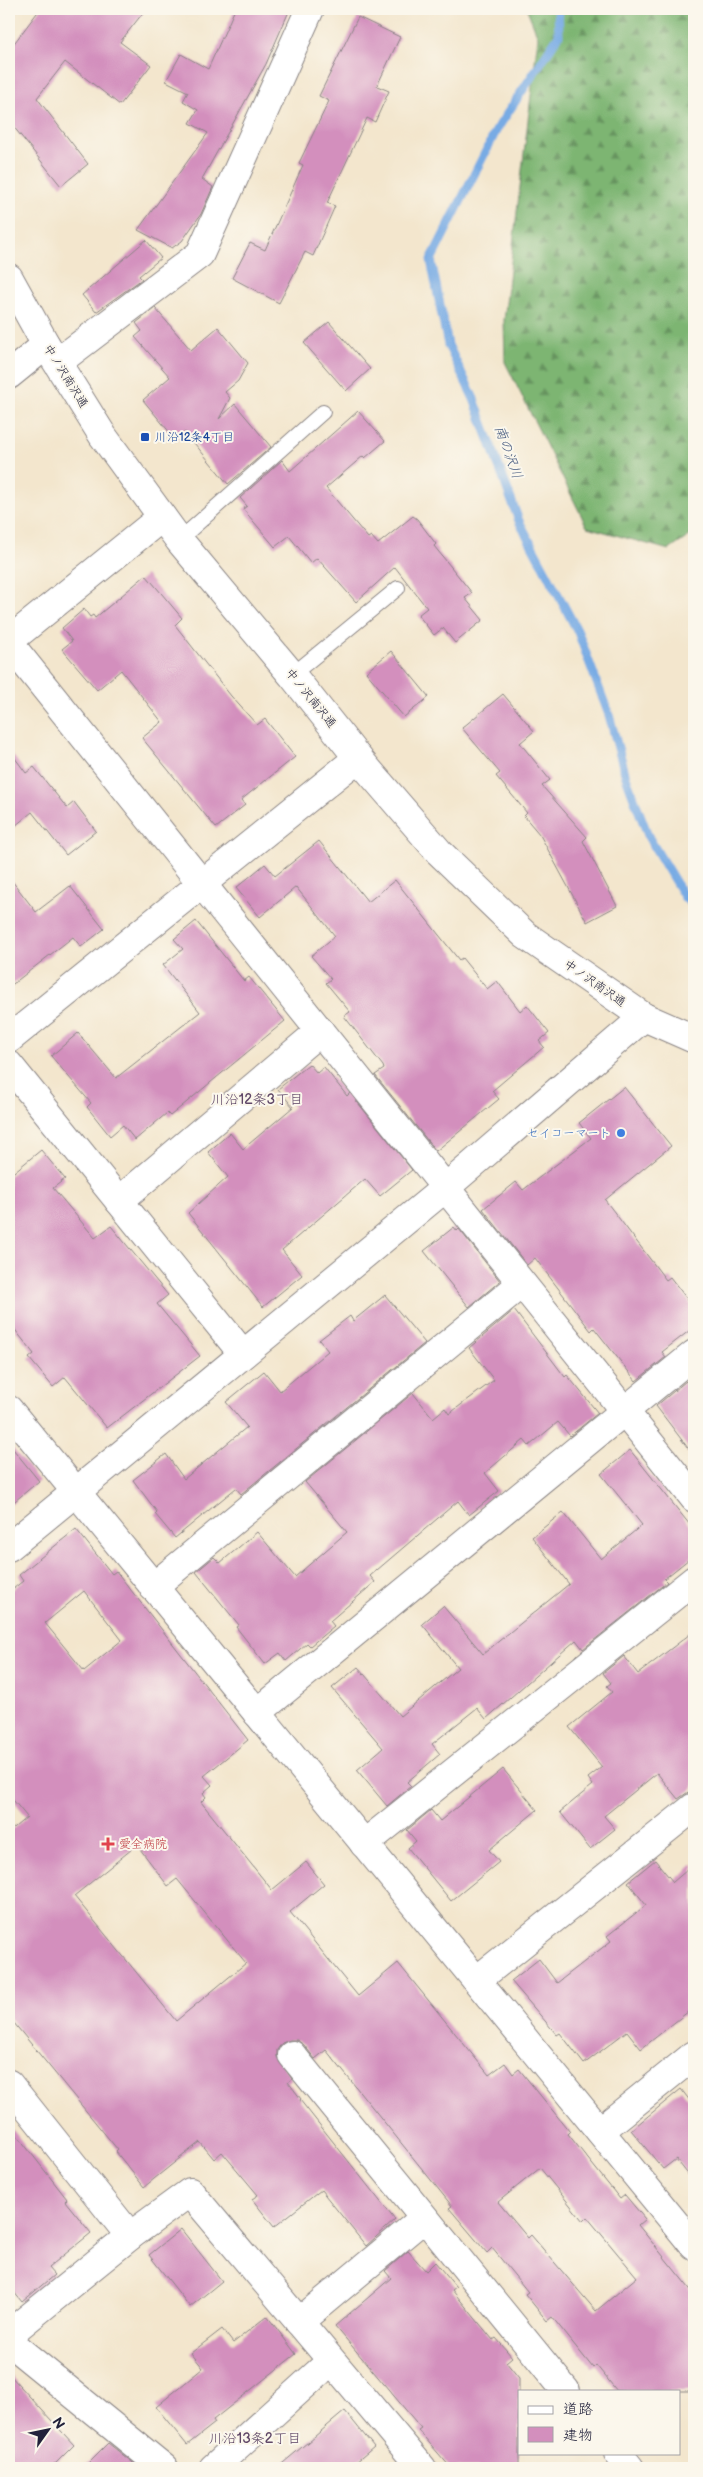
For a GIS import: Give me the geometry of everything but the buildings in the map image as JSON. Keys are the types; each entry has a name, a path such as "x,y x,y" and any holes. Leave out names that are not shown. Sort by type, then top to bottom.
{"street":[{"path":"9,375 52,354 200,254 310,9"},
{"name":"中ノ沢南沢通","path":"9,278 52,354 103,436 179,540 292,675 358,758 439,852 525,935 644,1017 694,1039"},
{"path":"162,516 9,642 203,883 444,1188 694,1498"},
{"path":"9,1039 358,758"},
{"path":"9,1548 444,1188 644,1017"},
{"path":"119,1201 320,1031"},
{"path":"9,1065 243,1354"},
{"path":"153,1587 521,1284"},
{"path":"257,1712 694,1354"},
{"path":"9,1410 694,2246"},
{"path":"364,1844 694,1580"},
{"path":"477,1980 694,1807"},
{"path":"292,2055 565,2390"},
{"path":"600,2131 694,2055"},
{"path":"9,2084 130,2236"},
{"path":"9,2334 130,2236 190,2192 422,2468"},
{"path":"299,2322 424,2218"},
{"path":"9,2342 164,2468"},
{"path":"212,2468 331,2361"},
{"path":"619,2454 630,2468"}],"lane":[{"path":"179,540 323,412"},
{"path":"292,675 398,588"}],"green space":[{"path":"527,9 694,9 694,533 669,550 587,527 505,362 504,320 538,37"}],"waterway":[{"name":"南の沢川","path":"558,9 559,35 497,129 431,260 448,345 474,399 519,521 578,632 609,715 626,777 649,838 685,898 694,905"}],"place":[{"name":"川沿12条4丁目","path":"145,437"},
{"name":"セイコーマート","path":"621,1133"},
{"name":"愛全病院","path":"108,1844"}],"district":[{"name":"川沿12条3丁目","path":"257,1099"},
{"name":"川沿13条2丁目","path":"255,2438"}]}
